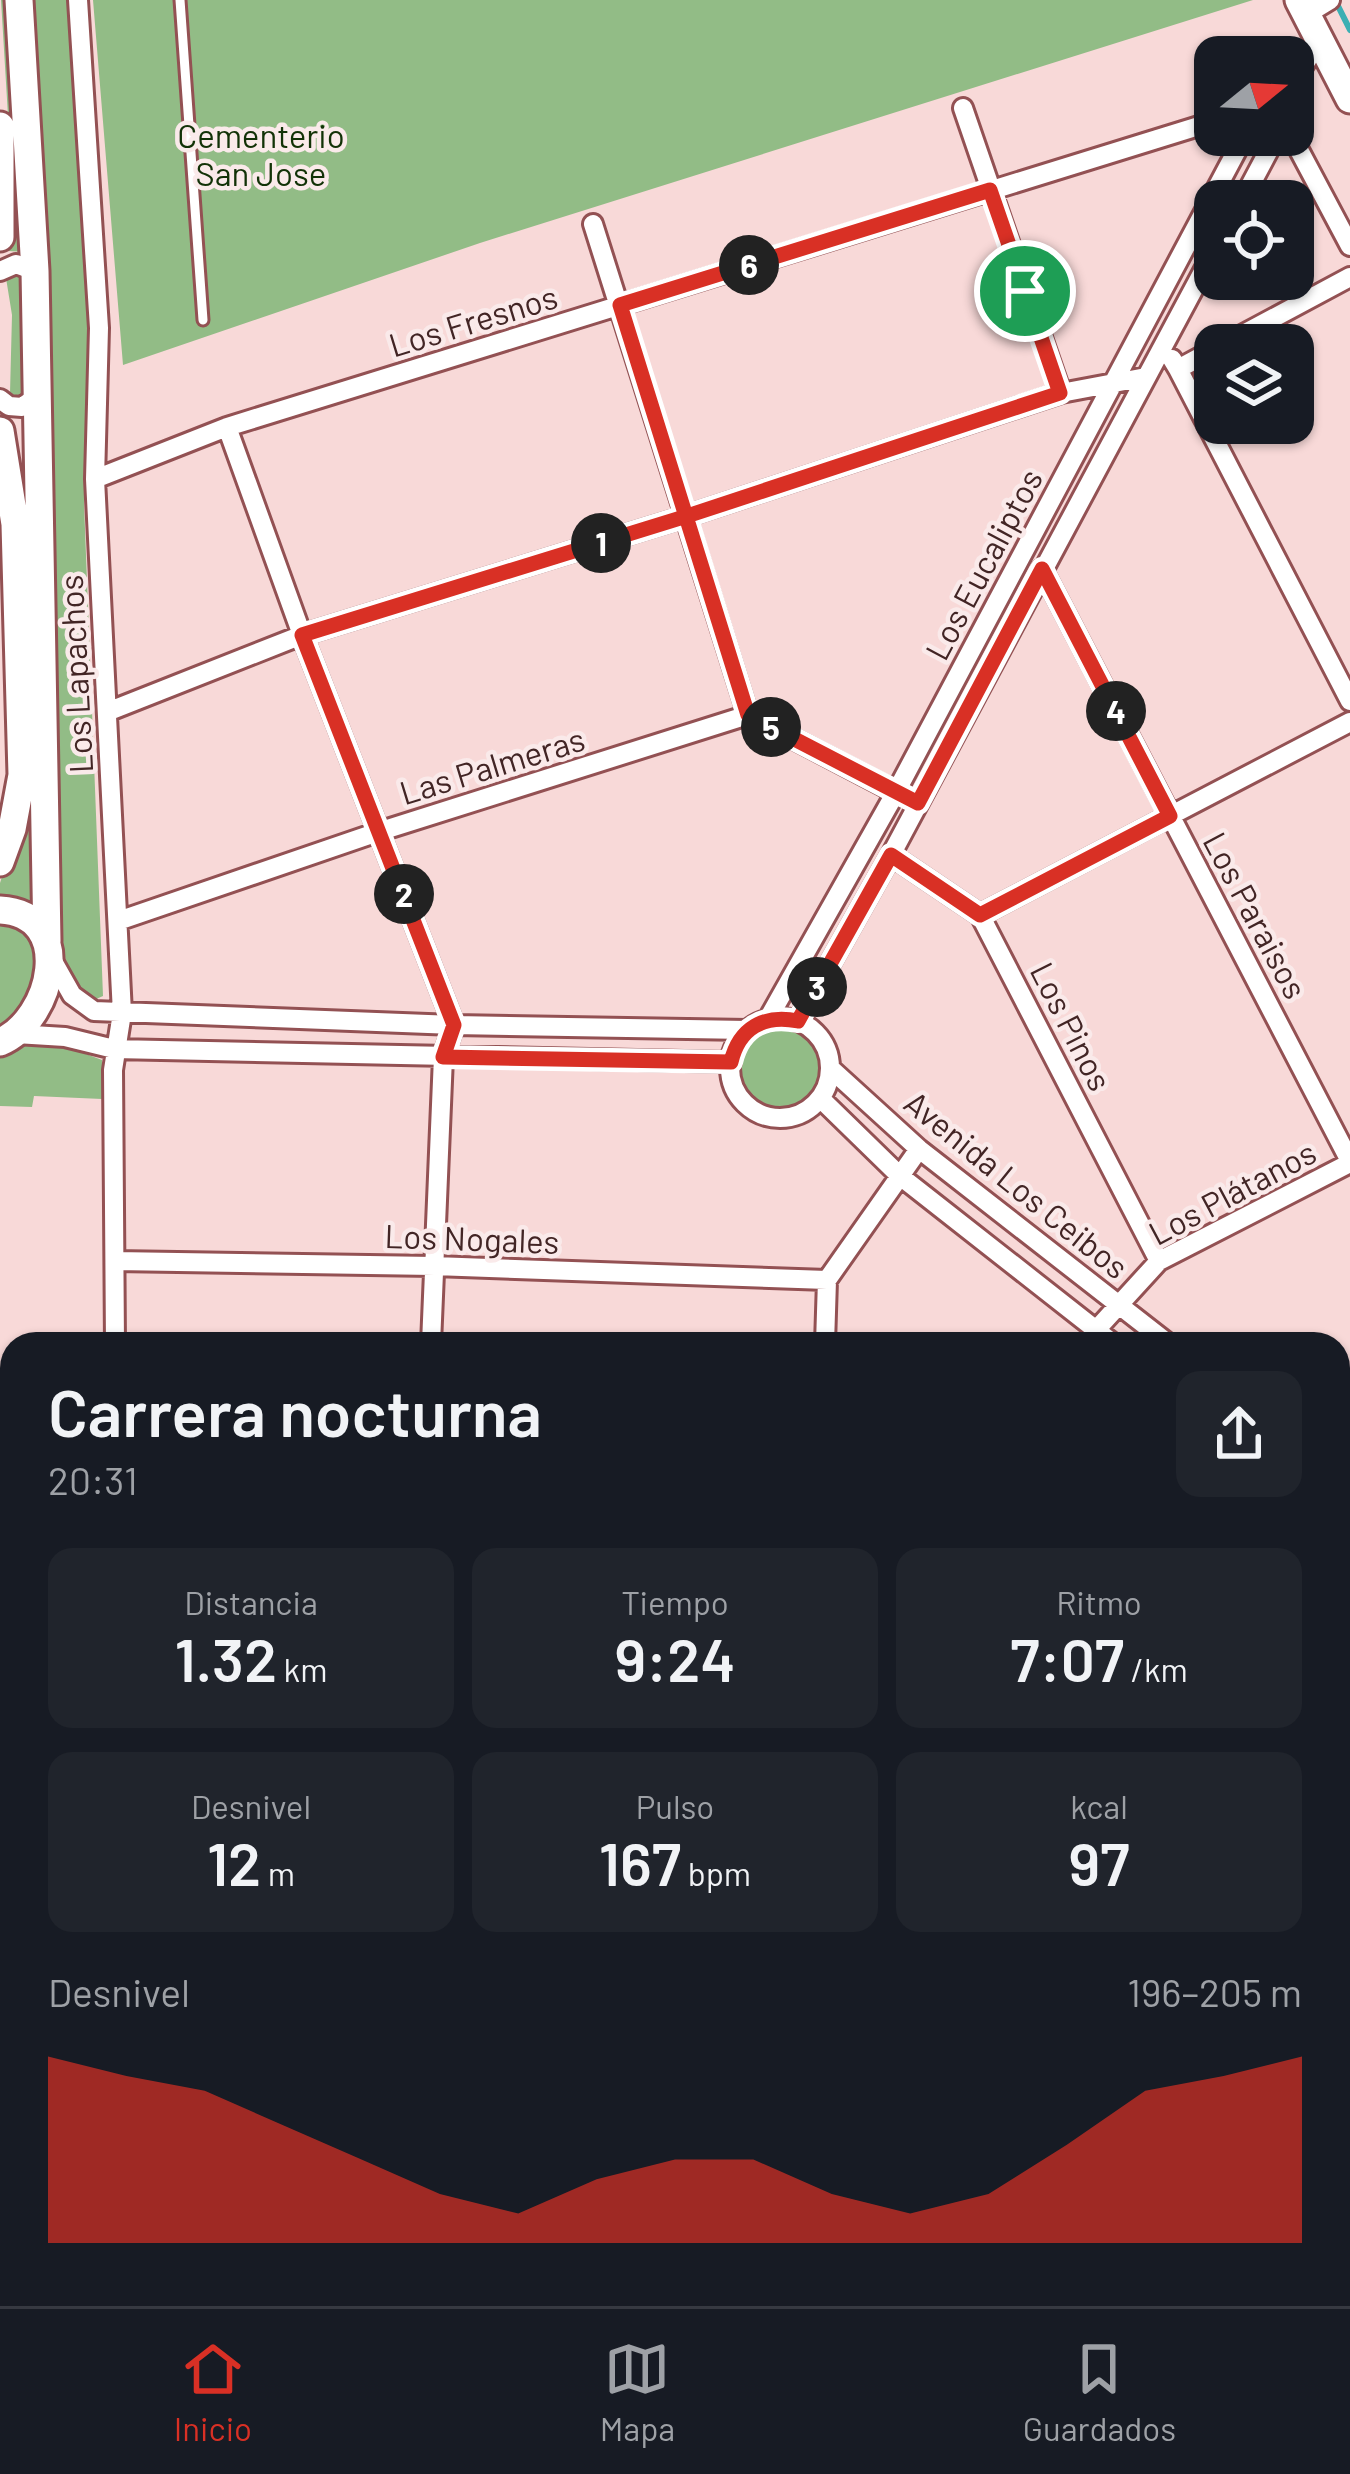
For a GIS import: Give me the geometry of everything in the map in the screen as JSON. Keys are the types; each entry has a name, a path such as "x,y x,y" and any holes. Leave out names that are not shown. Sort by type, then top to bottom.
{"main road":[{"path":"8,1038 28,1022 47,986 49,949 35,271 19,0"},
{"path":"1312,4 1320,39 1350,100"},
{"path":"0,126 0,237"},
{"path":"0,431 8,537 12,829 0,862"},
{"path":"0,910 24,916 49,949"}],"street":[{"name":"Los Lapachos","path":"78,0 99,328 95,479 122,1013 114,1048 115,1332"},
{"path":"1314,49 1320,39"},
{"path":"963,108 1060,393"},
{"name":"Los Fresnos","path":"95,479 227,428 1194,127"},
{"name":"Los Eucaliptos","path":"768,1019 896,792 1234,156"},
{"path":"1302,156 1350,246"},
{"path":"593,224 748,715 918,803"},
{"path":"0,271 16,264 35,271"},
{"path":"1262,324 1350,277"},
{"name":"Los Eucaliptos","path":"798,1021 1194,286"},
{"path":"1146,320 1178,369 1350,701"},
{"path":"1178,369 1194,360"},
{"path":"107,712 302,635 687,516 1060,393 1146,377"},
{"path":"0,399 22,407 36,398"},
{"path":"227,428 454,1025 443,1057 431,1332"},
{"name":"Los Paraisos","path":"1042,569 1350,1162"},
{"name":"Las Palmeras","path":"118,921 381,831 748,715"},
{"path":"980,915 1350,722"},
{"name":"Los Pinos","path":"891,855 980,915 1160,1261"},
{"path":"49,949 62,979 83,1005 122,1013 747,1030 768,1019 798,1021 821,1039 830,1068 820,1098 797,1115 768,1116 755,1111 736,1090 731,1062 747,1030"},
{"path":"8,1038 65,1037 114,1048 731,1062"},
{"name":"Avenida Los Ceibos","path":"830,1068 919,1148 1153,1332"},
{"name":"Avenida Los Ceibos","path":"820,1098 900,1176 1099,1332"},
{"path":"825,1332 827,1280 919,1148"},
{"name":"Los Plátanos","path":"1096,1330 1160,1261 1350,1162"},
{"name":"Los Nogales","path":"115,1261 827,1280"}],"lane":[{"path":"180,0 202,320"}],"green space":[{"path":"1,0 10,0 26,252 8,251 12,182"},
{"path":"29,0 67,0 89,336 84,503 103,996 94,1000 68,967 57,894"},
{"name":"Cementerio San Jose","path":"93,0 1253,0 480,243 123,365"},
{"path":"15,272 23,279 22,359 28,369 26,397 14,399 6,278"},
{"path":"31,785 38,915 22,902 0,897 0,883"},
{"path":"0,918 17,923 36,947 35,993 0,1031"},
{"path":"780,1018 799,1022 815,1033 826,1049 830,1068 826,1087 815,1103 799,1114 780,1118 761,1114 745,1103 734,1087 730,1068 734,1049 745,1033 761,1022"},
{"path":"33,1042 57,1043 102,1060 102,1099 34,1096 32,1107 0,1106 0,1058 12,1048"}],"waterway":[{"path":"1335,0 1350,30"}],"route":[{"path":"1025,291 990,190 620,305 687,516 748,715 918,803 1042,569 1170,816 980,915 891,855 798,1021 783,1018 757,1023 739,1039 731,1062 443,1057 454,1025 302,635 687,516 1060,393 1025,291"}]}
